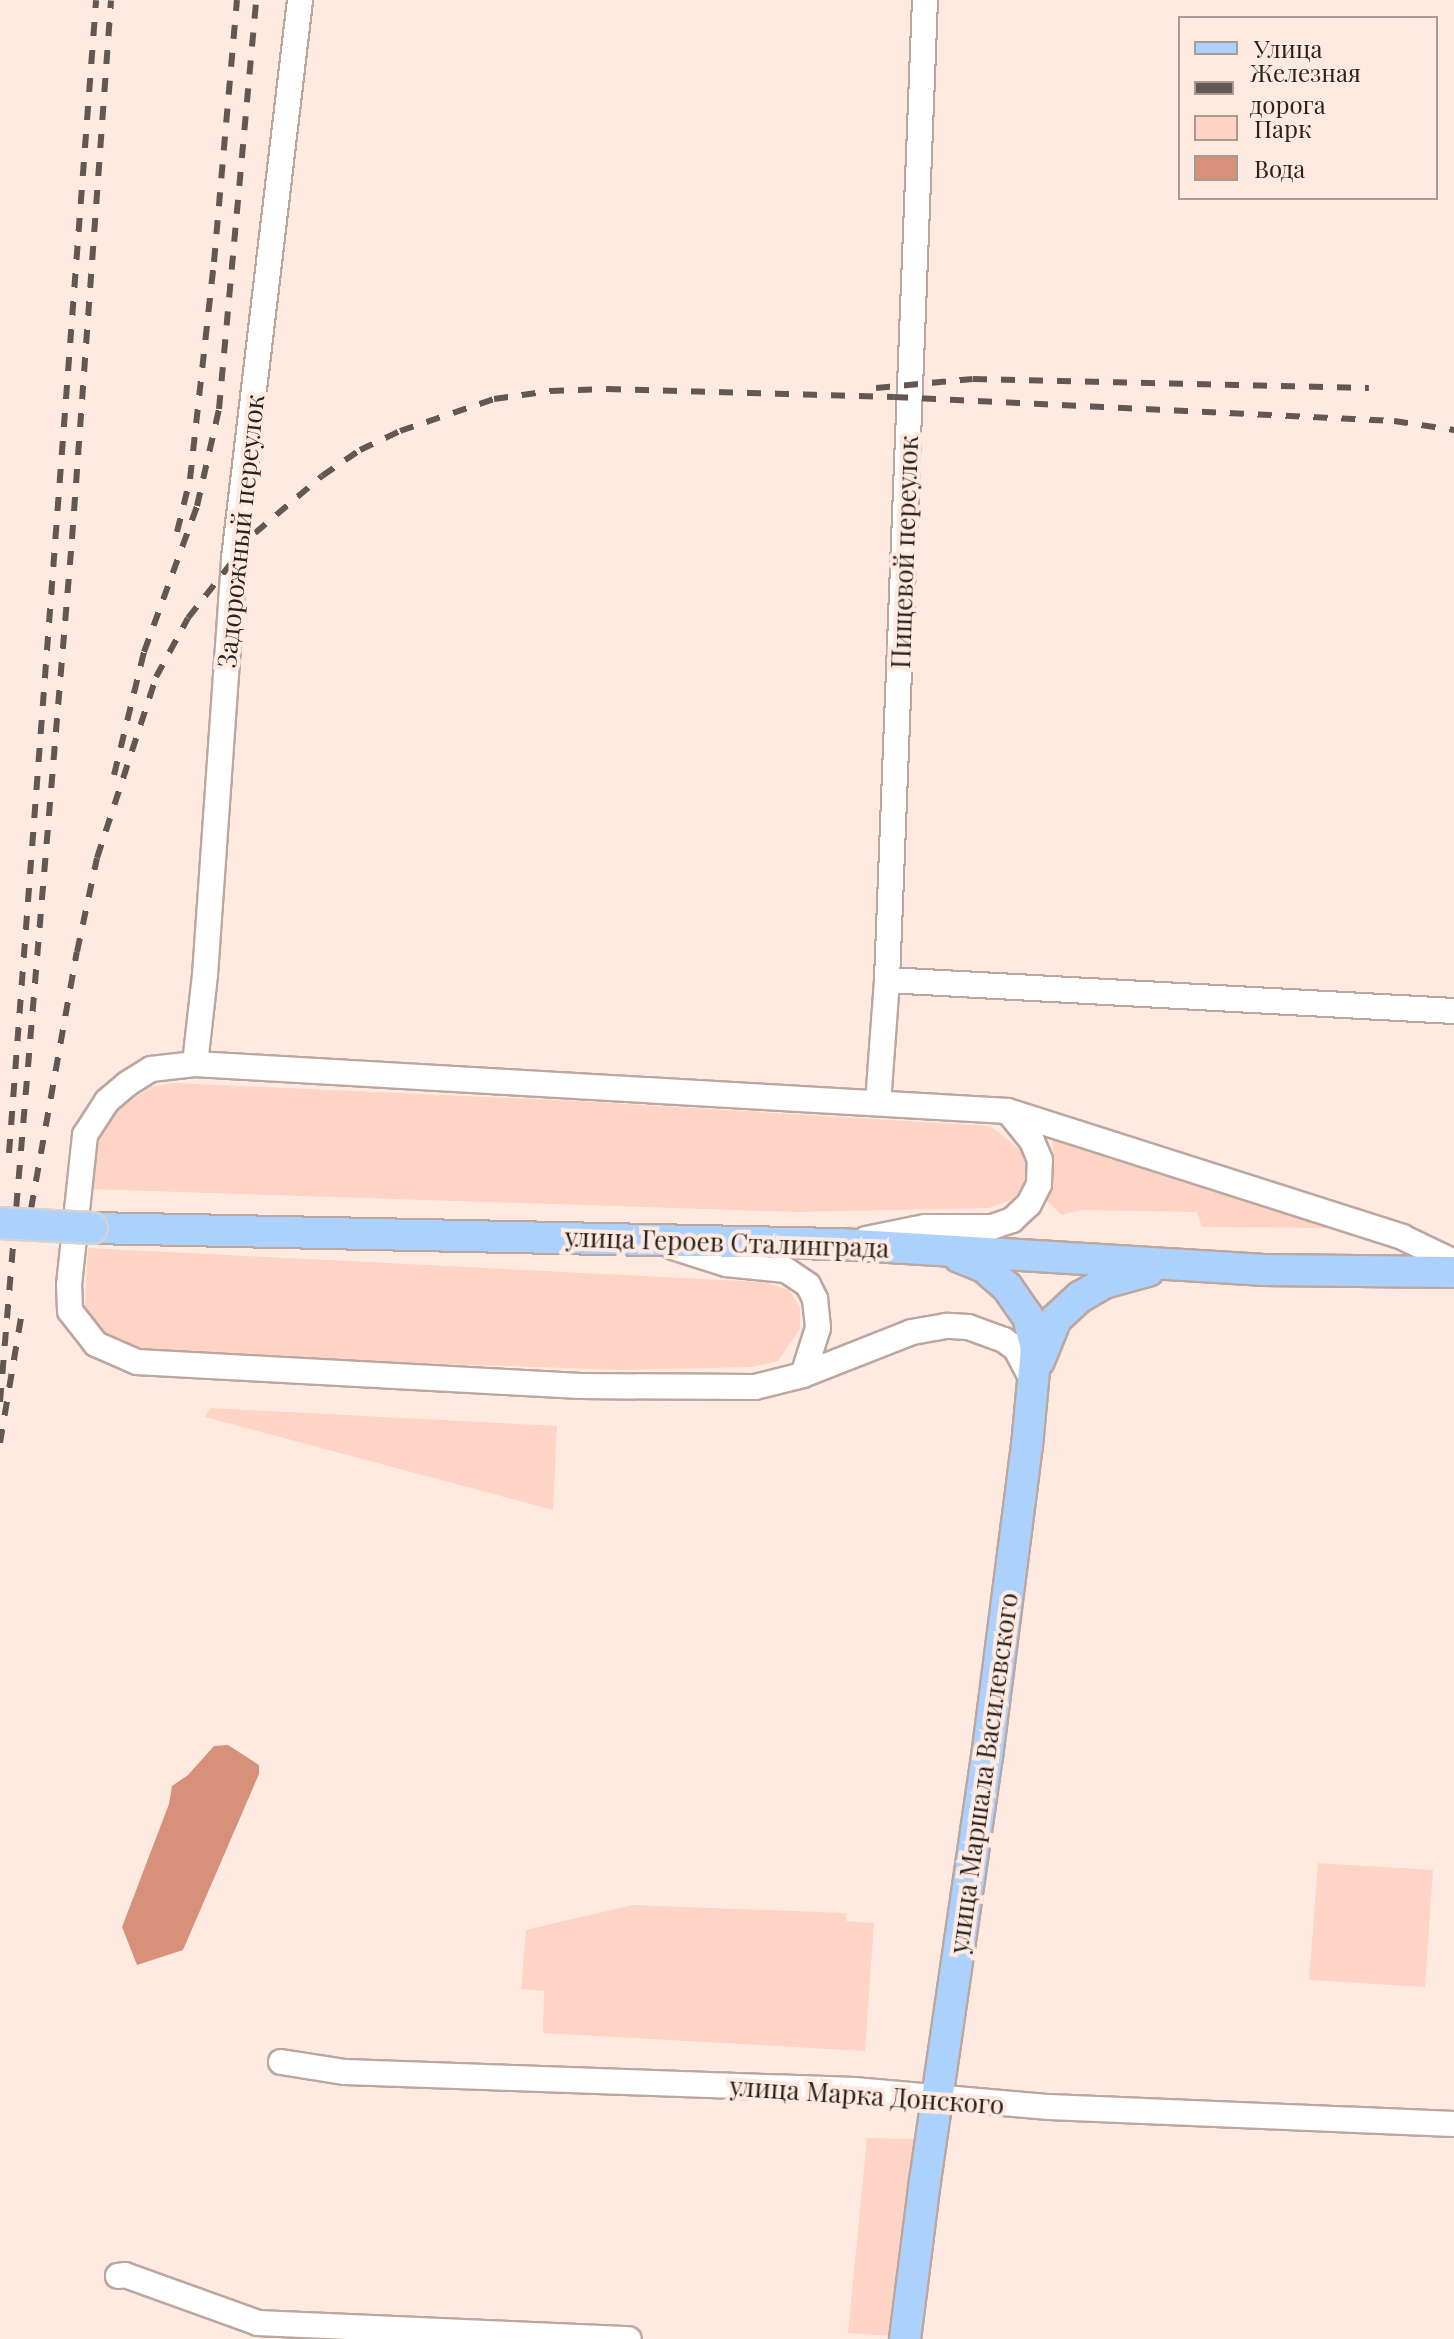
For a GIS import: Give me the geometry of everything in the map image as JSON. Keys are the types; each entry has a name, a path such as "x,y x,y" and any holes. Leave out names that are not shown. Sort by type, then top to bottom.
{"main road":[{"name":"улица Героев Сталинграда","path":"0,1223 92,1228 840,1244 1261,1270 1454,1272"},
{"name":"улица Маршала Василевского","path":"905,2339 936,2099 985,1772 1034,1383 1034,1332 1019,1302 984,1267 944,1251"},
{"path":"1034,1383 1043,1348 1056,1319 1080,1297 1104,1283 1178,1265"}],"street":[{"name":"Задорожный переулок","path":"195,1064 205,975 234,558 300,0"},
{"name":"Пищевой переулок","path":"878,1103 887,980 925,0"},
{"path":"887,980 1454,1011"},
{"path":"1034,1383 1015,1348 1004,1340 968,1327 946,1326 912,1332 803,1375 755,1387 580,1386 161,1365 118,1356 96,1344 70,1311 71,1257 85,1135 107,1101 127,1084 151,1069 195,1064 1008,1111 1402,1237 1454,1262"},
{"path":"840,1244 925,1227 992,1227 1012,1220 1029,1204 1039,1184 1040,1160 1032,1141 1008,1111"},
{"path":"646,1238 726,1264 786,1270 798,1276 815,1299 819,1314 817,1339 803,1375"},
{"name":"улица Марка Донского","path":"281,2062 345,2072 854,2090 936,2099 1454,2124"},
{"path":"118,2276 125,2275 258,2323 629,2339"}],"green space":[{"path":"173,1083 576,1101 990,1126 1023,1152 1028,1167 1026,1184 1012,1200 989,1208 798,1212 88,1189 95,1149 114,1112 151,1087"},
{"path":"1052,1135 1336,1228 1202,1227 1197,1212 1082,1210 1062,1215 1048,1202 1045,1194 1054,1165"},
{"path":"88,1248 763,1282 789,1290 800,1307 800,1329 778,1361 753,1367 620,1370 131,1353 91,1324 85,1304"},
{"path":"210,1408 557,1426 553,1510 205,1417"},
{"path":"1318,1863 1433,1870 1425,1987 1309,1980"},
{"path":"633,1905 846,1913 846,1921 874,1923 865,2051 543,2033 544,1991 521,1989 526,1930"},
{"path":"867,2138 916,2139 892,2336 848,2333"}],"water":[{"path":"228,1745 259,1765 259,1774 183,1950 137,1965 122,1927 169,1804 172,1786 188,1775 214,1746"}],"railway":[{"path":"9,1153 96,0"},
{"path":"0,1402 72,539 111,0"},
{"path":"177,532 190,479 214,262 237,0"},
{"path":"114,775 144,652 197,506 219,409 256,0"},
{"path":"876,388 973,379 1369,388"},
{"path":"31,1209 97,858 156,677 188,618 255,533 322,476 360,450 400,431 494,399 550,391 607,389 894,397 1394,421 1454,430"},
{"path":"0,1443 23,1306"}]}
